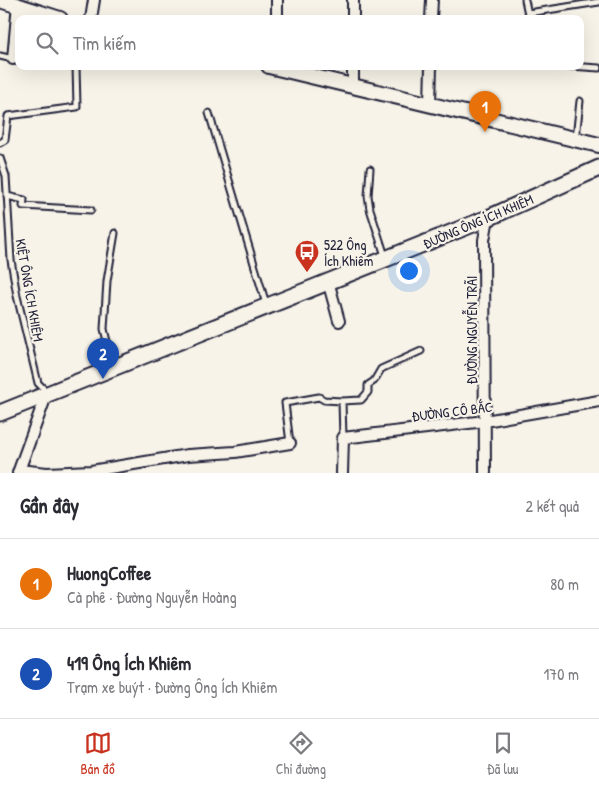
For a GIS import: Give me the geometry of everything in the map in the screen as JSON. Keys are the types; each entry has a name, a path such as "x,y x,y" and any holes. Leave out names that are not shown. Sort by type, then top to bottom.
{"main road":[{"name":"ĐƯỜNG ÔNG ÍCH KHIÊM","path":"0,413 113,366 488,218 599,168"}],"street":[{"path":"0,0 49,15"},
{"path":"92,15 94,0"},
{"path":"277,0 277,15"},
{"path":"353,0 353,15"},
{"path":"431,15 432,0"},
{"path":"18,4 18,15"},
{"path":"286,70 599,146"},
{"path":"353,70 353,87"},
{"path":"430,104 431,70"},
{"name":"ĐƯỜNG NGUYỄN TRÃI","path":"485,473 484,240 488,218"},
{"path":"328,281 339,321"},
{"path":"47,393 18,472 91,471 290,443"},
{"name":"ĐƯỜNG CÔ BẮC","path":"343,438 485,421 599,401"},
{"path":"342,473 343,438"}],"lane":[{"path":"525,0 528,15"},
{"path":"533,15 599,2"},
{"path":"0,56 15,60"},
{"path":"584,67 599,68"},
{"path":"0,143 4,140 8,116 77,107 76,70"},
{"path":"576,140 580,101"},
{"path":"209,113 267,306"},
{"name":"KIỆT ÔNG ÍCH KHIÊM","path":"0,158 6,176 11,260 17,296 38,383 47,393"},
{"path":"370,169 368,196 370,209 385,259"},
{"path":"7,196 24,200 23,206 91,210"},
{"path":"113,366 104,329 107,281 115,233"},
{"path":"290,443 285,402 319,397 324,400 361,400 368,392 368,385 374,381 381,369 421,351"},
{"path":"342,401 343,438"}],"place":[{"name":"HuongCoffee","path":"485,132"},
{"name":"522 Ông Ích Khiêm","path":"307,273"},
{"name":"419 Ông Ích Khiêm","path":"103,379"}]}
